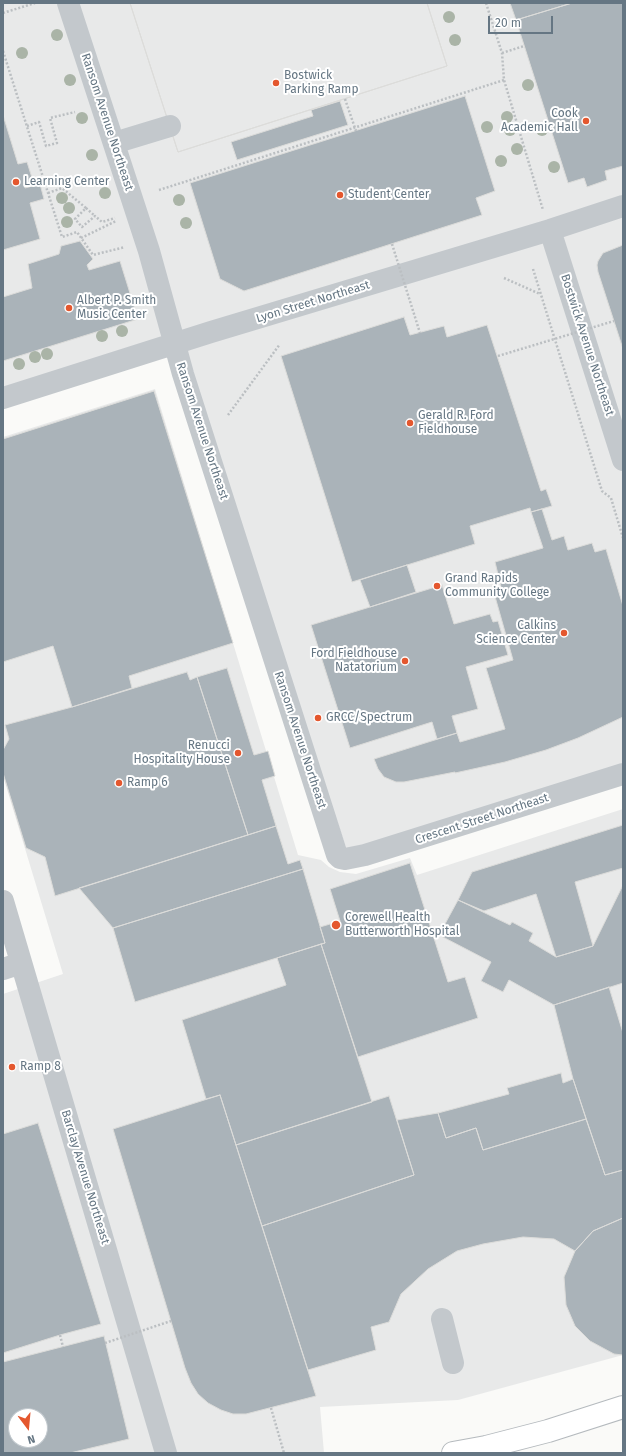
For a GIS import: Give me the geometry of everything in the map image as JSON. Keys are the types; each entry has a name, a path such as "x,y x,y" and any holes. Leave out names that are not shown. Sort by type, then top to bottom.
{"main road":[{"path":"453,1453 486,1447 548,1431 623,1407"}],"street":[{"name":"Ransom Avenue Northeast","path":"68,3 149,250 174,344 335,849 340,858"},
{"path":"114,144 170,126"},
{"name":"Lyon Street Northeast","path":"3,398 174,344 546,220 623,206"},
{"name":"Bostwick Avenue Northeast","path":"546,220 623,460"},
{"name":"Crescent Street Northeast","path":"340,858 350,859 386,849 623,774"},
{"name":"Barclay Avenue Northeast","path":"3,901 12,966 86,1178 166,1453"},
{"path":"442,1319 453,1363"}],"path":[{"path":"3,13 35,3"},
{"path":"486,3 502,53 504,80 546,220"},
{"path":"502,53 524,46"},
{"path":"3,51 62,237 77,232 93,255 126,247"},
{"path":"158,190 504,80"},
{"path":"345,99 356,132"},
{"path":"27,126 38,122 46,146 57,143 50,118 75,112"},
{"path":"48,193 62,188 102,222 115,219 81,238"},
{"path":"86,208 75,219 82,227 94,216"},
{"path":"392,244 420,333"},
{"path":"533,269 602,492 611,498 623,538"},
{"path":"504,278 540,294"},
{"path":"498,356 614,321"},
{"path":"228,415 280,344"},
{"path":"105,1343 171,1321"},
{"path":"60,1335 63,1347"},
{"path":"271,1408 284,1453"}],"shaded area":[{"name":"Grand Rapids Community College","path":"3,3 623,3 623,774 350,859 175,344 3,398"},
{"name":"Corewell Health Butterworth Hospital","path":"155,389 298,855 321,860 329,867 340,872 356,874 410,858 417,875 623,809 623,1355 458,1400 320,1407 324,1453 3,1453 3,994 63,974 3,776 3,437"}],"building":[{"name":"Bostwick Parking Ramp","path":"130,3 427,3 447,66 178,152"},
{"name":"Bostwick Parking Ramp","path":"130,3 427,3 447,66 178,152"},
{"path":"510,3 572,3 516,20"},
{"name":"Cook Academic Hall","path":"572,3 623,3 623,166 605,171 607,180 587,187 584,178 568,183 516,20"},
{"name":"Student Center","path":"465,96 495,191 476,198 482,215 244,291 220,279 190,183"},
{"path":"340,101 348,125 237,160 231,142 313,116 311,110"},
{"name":"Learning Center","path":"3,115 18,164 27,162 33,181 24,184 25,188 40,184 44,199 30,203 40,239 3,250"},
{"name":"Albert P. Smith Music Center","path":"80,241 93,259 87,265 89,270 120,261 138,319 3,361 3,297 32,288 28,264 59,254 61,246"},
{"path":"623,245 623,349 597,265 603,253"},
{"name":"Gerald R. Ford Fieldhouse","path":"404,317 410,335 444,326 447,337 487,325 541,491 546,489 552,506 531,512 530,508 470,526 475,544 352,582 281,356"},
{"path":"154,391 233,643 129,676 132,688 72,707 53,646 3,662 3,439"},
{"name":"Calkins Science Center","path":"542,509 552,540 564,536 568,550 592,543 595,552 606,549 623,606 623,717 578,738 546,750 505,762 404,782 396,782 384,777 378,769 374,759 457,733 460,742 505,729 486,668 513,660 494,593 502,591 495,562 543,548 531,512"},
{"path":"407,565 416,592 370,607 360,580"},
{"name":"Ford Fieldhouse Natatorium","path":"442,585 454,624 490,614 493,622 498,621 508,655 466,667 478,709 452,716 457,733 437,739 432,722 350,748 311,625"},
{"name":"Renucci Hospitality House","path":"227,668 254,755 268,751 275,776 262,780 276,826 248,835 197,677"},
{"name":"Ramp 6","path":"187,672 190,680 197,677 248,835 55,896 45,857 26,848 3,773 3,750 9,739 5,725 72,707"},
{"path":"623,825 623,868 575,882 593,946 556,957 536,894 484,911 458,900 472,872"},
{"path":"276,826 288,864 300,860 303,869 113,928 79,888"},
{"path":"410,863 448,982 465,977 478,1018 358,1057 321,944 325,943 320,927 340,921 330,889"},
{"path":"303,869 325,943 135,1002 113,928"},
{"path":"623,885 623,983 554,1005 509,980 503,992 481,981 491,962 439,935 458,900 510,925 512,922 533,933 529,941 556,957 593,946"},
{"path":"321,944 372,1102 236,1145 220,1095 206,1099 182,1020 286,985 277,958"},
{"path":"609,987 623,1033 623,1170 605,1175 573,1079 554,1005"},
{"path":"561,1073 563,1083 573,1079 586,1119 483,1150 476,1128 446,1138 438,1113 509,1094 507,1088"},
{"path":"220,1095 316,1396 246,1414 233,1414 208,1403 198,1394 191,1383 185,1368 113,1129"},
{"path":"389,1096 414,1175 262,1226 236,1145"},
{"path":"438,1113 446,1138 476,1128 483,1150 586,1119 605,1175 623,1170 623,1218 593,1231 575,1251 554,1239 523,1237 483,1244 457,1251 428,1269 401,1294 389,1322 371,1327 376,1350 308,1370 262,1226 414,1175 397,1120"},
{"path":"38,1123 101,1324 3,1353 3,1134"},
{"path":"623,1218 623,1355 614,1354 590,1341 575,1326 566,1305 564,1277 575,1251 593,1231"},
{"path":"104,1336 129,1439 70,1453 3,1453 3,1362"}],"place":[{"name":"Bostwick Parking Ramp","path":"276,83"},
{"name":"Cook Academic Hall","path":"586,121"},
{"name":"Learning Center","path":"16,182"},
{"name":"Student Center","path":"340,195"},
{"name":"Albert P. Smith Music Center","path":"69,308"},
{"name":"Gerald R. Ford Fieldhouse","path":"410,423"},
{"name":"Grand Rapids Community College","path":"437,586"},
{"name":"Calkins Science Center","path":"564,633"},
{"name":"Ford Fieldhouse Natatorium","path":"405,661"},
{"name":"GRCC/Spectrum","path":"318,718"},
{"name":"Renucci Hospitality House","path":"238,753"},
{"name":"Ramp 6","path":"119,783"},
{"name":"Corewell Health Butterworth Hospital","path":"336,925"},
{"name":"Ramp 8","path":"12,1067"}]}
